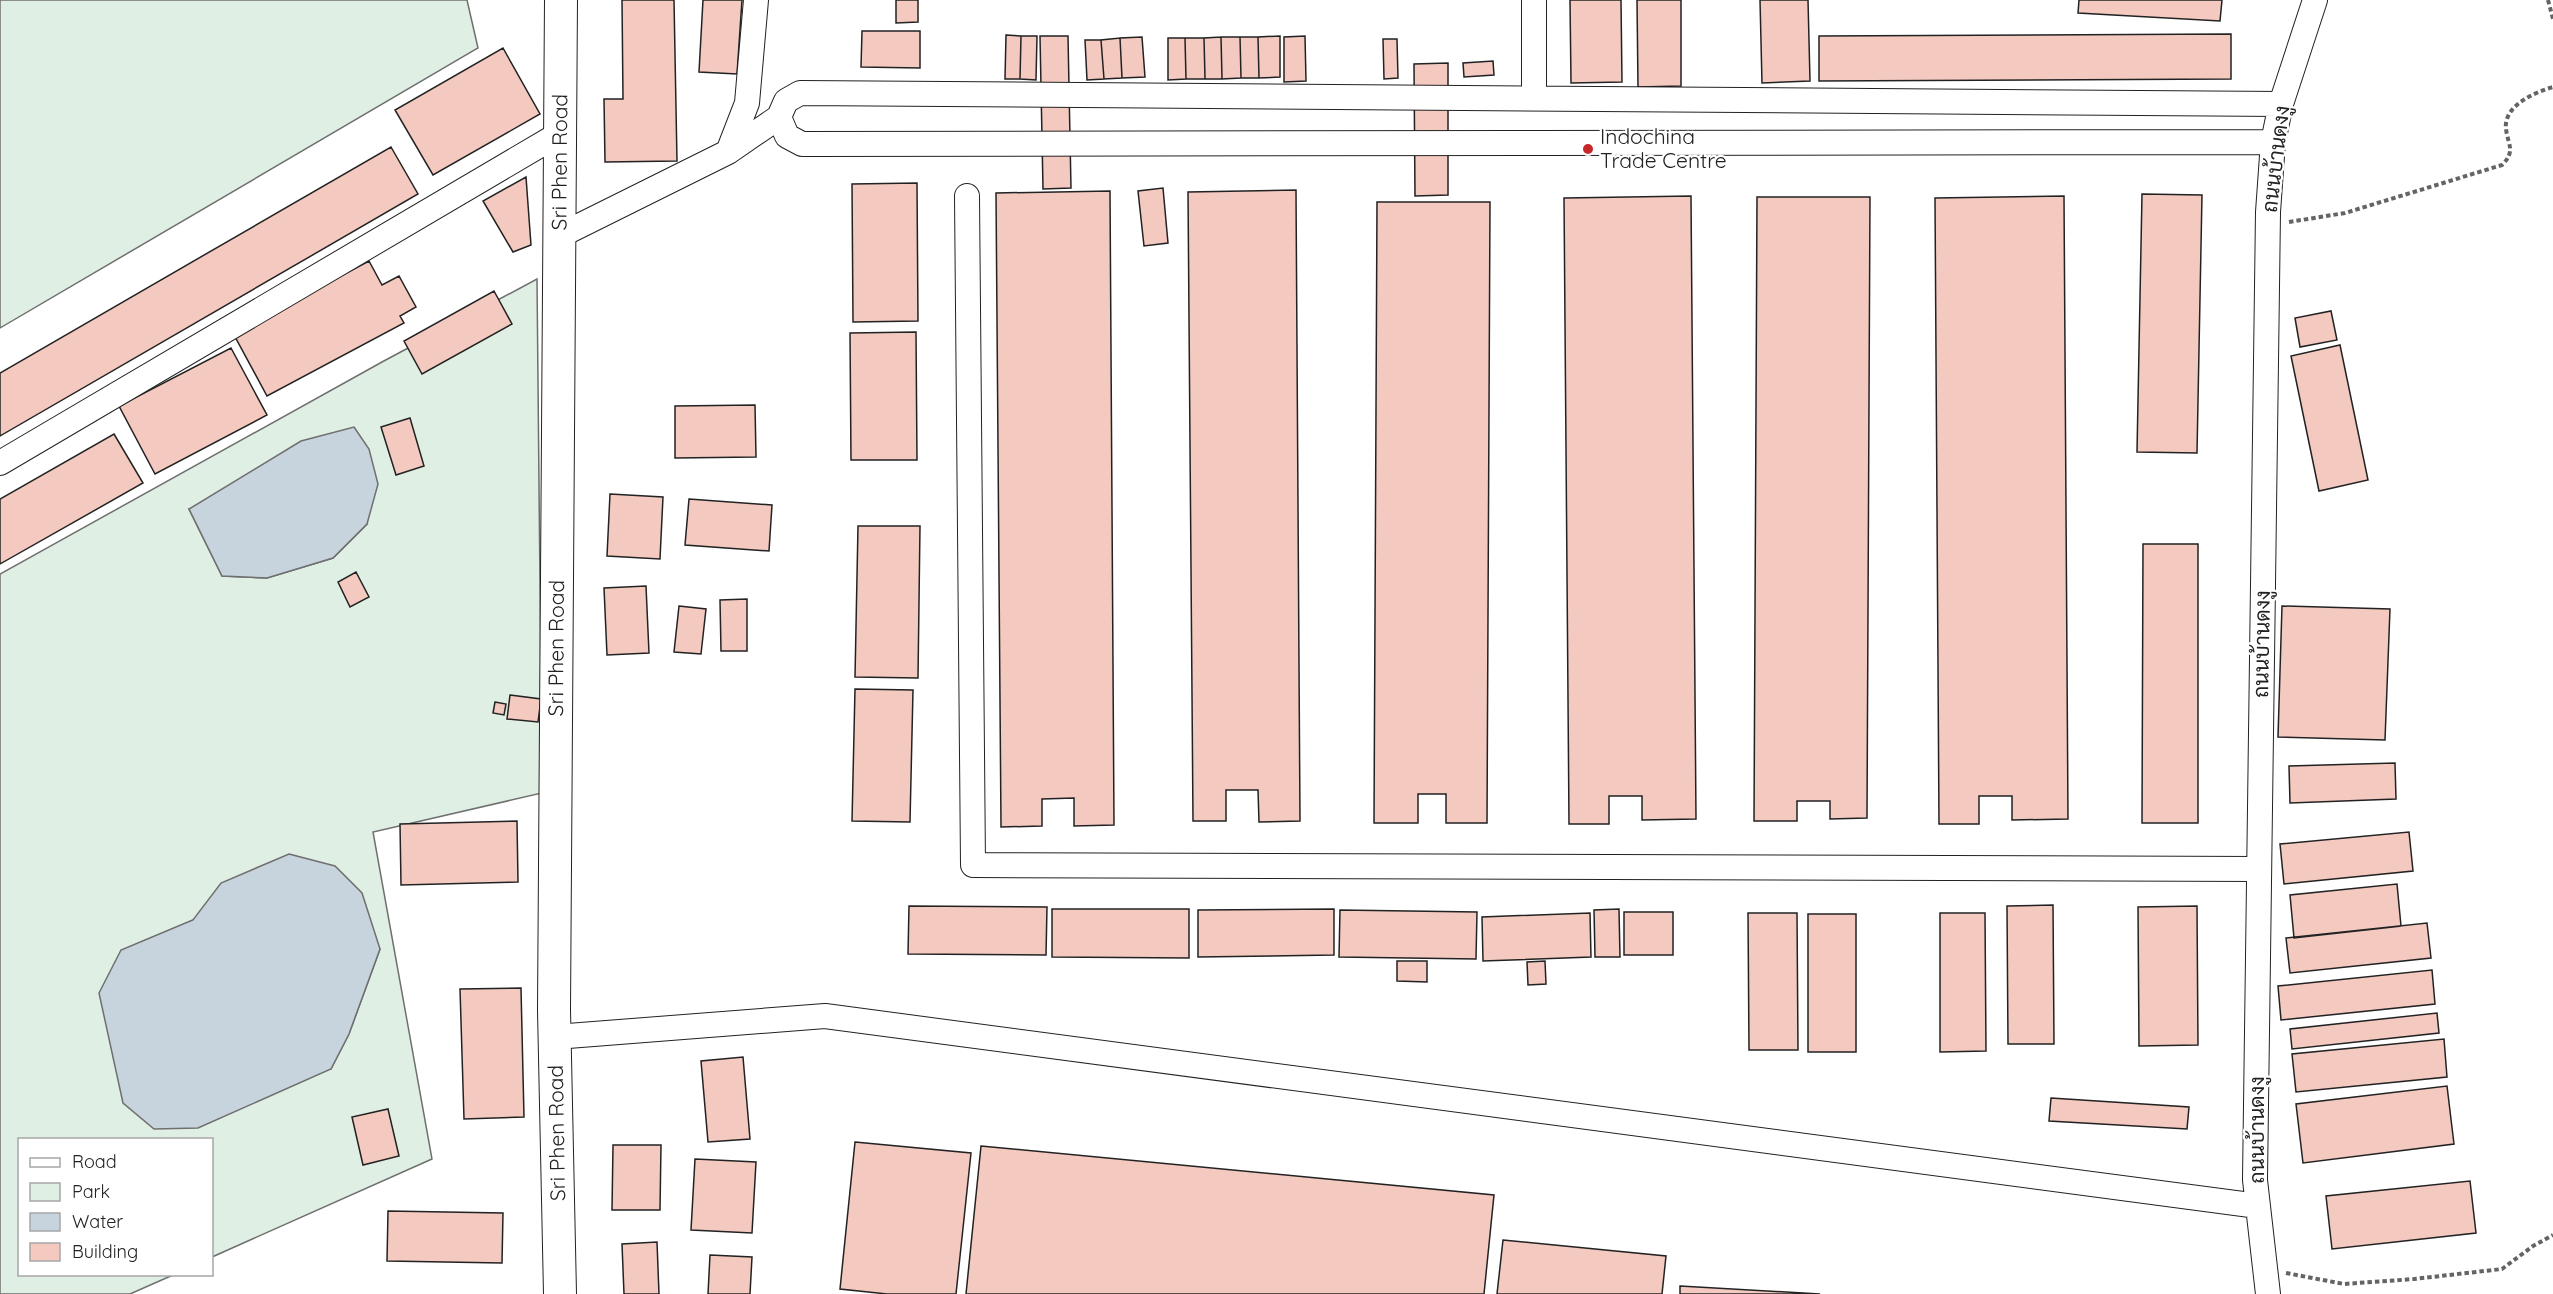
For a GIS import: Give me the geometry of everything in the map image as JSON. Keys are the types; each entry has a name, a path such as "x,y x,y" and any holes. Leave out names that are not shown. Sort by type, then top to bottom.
{"main road":[{"name":"Sri Phen Road","path":"560,1294 555,1037 561,0"}],"street":[{"path":"728,152 747,103 756,0"},
{"path":"1534,0 1534,98"},
{"name":"ถนนบ้านดงงู","path":"2268,1294 2255,1180 2268,227 2273,142 2281,104 2315,0"},
{"path":"559,236 728,152 779,117 786,101 800,93 2281,104"},
{"path":"779,117 787,136 802,144 2273,142"},
{"path":"0,463 559,134"},
{"path":"967,196 974,865 2259,869"},
{"path":"555,1037 825,1016 2258,1206"}],"path":[{"path":"2548,0 2553,19"},
{"path":"2268,227 2344,213 2502,165 2509,158 2511,148 2505,127 2508,115 2520,102 2553,87"},
{"path":"2265,1269 2344,1284 2502,1269 2533,1246 2553,1235"}],"green space":[{"path":"0,0 467,0 478,48 0,328"},
{"path":"537,279 542,793 373,832 432,1159 213,1257 213,1138 18,1138 18,1276 171,1276 130,1294 0,1294 0,574 382,362","holes":["189,509 367,524 333,558 267,578 222,576","193,920 380,949 349,1034 331,1069 122,950"]}],"water":[{"path":"354,427 369,449 378,484 367,524 333,558 267,578 222,576 189,509 301,441"},
{"path":"289,854 335,866 362,893 380,949 349,1034 331,1069 198,1128 154,1129 123,1103 99,993 121,950 193,920 221,883"}],"building":[{"path":"622,0 674,0 677,161 605,162 604,99 623,99"},
{"path":"703,0 742,0 737,74 699,72"},
{"path":"896,0 918,0 918,22 896,23"},
{"path":"1570,0 1621,0 1622,82 1571,83"},
{"path":"1637,0 1681,0 1681,86 1638,87"},
{"path":"1760,0 1808,0 1810,81 1762,83"},
{"path":"2079,0 2222,0 2220,21 2078,13"},
{"path":"862,31 920,31 920,68 861,67"},
{"path":"2231,34 2231,79 1819,81 1819,36"},
{"path":"1006,35 1021,36 1020,79 1005,79"},
{"path":"1021,36 1037,36 1036,80 1020,79"},
{"path":"1040,36 1068,36 1071,188 1043,189"},
{"path":"1280,36 1280,77 1259,78 1258,37"},
{"path":"1305,36 1306,81 1284,82 1284,37"},
{"path":"1142,37 1145,77 1122,78 1120,38"},
{"path":"1221,37 1240,37 1241,78 1222,79"},
{"path":"1221,37 1222,79 1205,79 1204,38"},
{"path":"1240,37 1258,37 1259,78 1241,78"},
{"path":"1120,38 1122,78 1104,79 1101,40"},
{"path":"1168,38 1185,38 1186,79 1168,80"},
{"path":"1185,38 1204,38 1205,79 1186,79"},
{"path":"1383,39 1397,39 1398,78 1384,79"},
{"path":"1085,40 1101,40 1104,79 1087,80"},
{"path":"503,48 540,114 433,175 395,110"},
{"path":"1493,61 1494,75 1464,77 1463,63"},
{"path":"1448,63 1448,195 1415,196 1414,64"},
{"path":"391,147 418,194 0,436 0,373"},
{"path":"526,177 531,245 513,252 483,201"},
{"path":"917,183 918,321 853,322 852,184"},
{"path":"1163,188 1168,243 1144,246 1138,191"},
{"path":"1296,190 1300,821 1259,822 1258,790 1226,790 1226,821 1193,821 1188,192"},
{"path":"1110,191 1114,825 1074,826 1074,798 1042,799 1042,826 1001,827 996,193"},
{"path":"2142,194 2202,195 2197,453 2137,452"},
{"path":"1691,196 1696,819 1642,820 1642,796 1609,796 1609,824 1569,824 1564,198"},
{"path":"2064,196 2068,819 2012,820 2012,796 1979,796 1979,824 1939,824 1935,198"},
{"path":"1757,197 1870,197 1867,818 1830,819 1830,801 1797,801 1797,821 1754,821"},
{"path":"1377,202 1490,202 1487,823 1446,823 1446,794 1418,794 1418,823 1374,823"},
{"path":"369,261 382,285 399,276 416,307 400,316 404,323 267,396 233,333"},
{"path":"494,291 512,324 422,374 404,341"},
{"path":"2331,311 2337,340 2300,347 2295,318"},
{"path":"916,332 917,460 851,460 850,333"},
{"path":"2340,345 2368,480 2319,491 2291,356"},
{"path":"231,348 267,415 155,474 119,406"},
{"path":"755,405 756,457 675,458 675,406"},
{"path":"410,418 424,466 396,475 381,427"},
{"path":"114,434 143,483 0,564 0,499"},
{"path":"610,494 663,497 660,559 607,556"},
{"path":"689,499 772,505 769,551 685,545"},
{"path":"858,526 920,526 918,678 855,677"},
{"path":"2143,544 2198,544 2198,823 2142,823"},
{"path":"356,572 369,597 350,607 338,582"},
{"path":"646,586 649,653 607,655 604,588"},
{"path":"747,599 747,651 721,651 720,600"},
{"path":"679,606 706,609 701,654 674,652"},
{"path":"2282,606 2390,609 2385,740 2278,737"},
{"path":"855,689 913,690 910,822 852,821"},
{"path":"510,695 541,699 538,722 507,719"},
{"path":"495,702 506,704 504,715 493,713"},
{"path":"2395,763 2396,799 2290,803 2289,766"},
{"path":"517,821 518,882 401,885 400,824"},
{"path":"2409,832 2413,871 2284,884 2280,844"},
{"path":"2397,884 2401,926 2294,938 2290,895"},
{"path":"2053,905 2054,1044 2008,1044 2007,906"},
{"path":"909,906 1047,907 1046,955 908,954"},
{"path":"2197,906 2198,1045 2139,1046 2138,907"},
{"path":"1052,909 1189,909 1189,958 1052,957"},
{"path":"1334,909 1334,955 1198,957 1198,910"},
{"path":"1619,909 1620,957 1595,957 1594,910"},
{"path":"1340,910 1477,912 1476,959 1339,957"},
{"path":"1624,912 1673,912 1673,955 1624,955"},
{"path":"1590,913 1591,957 1483,961 1482,917"},
{"path":"1748,913 1797,913 1798,1050 1749,1050"},
{"path":"1940,913 1985,913 1986,1051 1940,1052"},
{"path":"1808,914 1856,914 1856,1052 1808,1052"},
{"path":"2427,923 2431,958 2290,973 2286,938"},
{"path":"1397,961 1427,961 1427,982 1397,981"},
{"path":"1545,961 1546,984 1528,985 1527,962"},
{"path":"2432,970 2435,1004 2281,1020 2278,986"},
{"path":"521,988 524,1117 464,1119 460,989"},
{"path":"2437,1013 2439,1033 2292,1049 2290,1029"},
{"path":"2444,1039 2447,1077 2296,1092 2292,1054"},
{"path":"743,1057 750,1139 708,1142 701,1061"},
{"path":"2447,1086 2454,1144 2303,1163 2296,1104"},
{"path":"2051,1098 2189,1107 2187,1129 2049,1121"},
{"path":"388,1109 399,1156 363,1165 352,1117"},
{"path":"855,1142 971,1153 956,1294 887,1294 840,1289"},
{"path":"613,1145 661,1145 660,1210 612,1210"},
{"path":"981,1146 1494,1195 1484,1294 966,1294"},
{"path":"695,1159 756,1162 752,1233 691,1230"},
{"path":"2470,1181 2476,1233 2332,1249 2326,1196"},
{"path":"388,1211 503,1213 502,1263 387,1261"},
{"path":"1503,1240 1666,1256 1662,1294 1497,1294"},
{"path":"657,1242 659,1294 624,1294 622,1244"},
{"path":"710,1255 752,1257 750,1294 708,1294"},
{"path":"1680,1286 1820,1294 1680,1294"}],"place":[{"name":"Indochina Trade Centre","path":"1588,149"}]}
